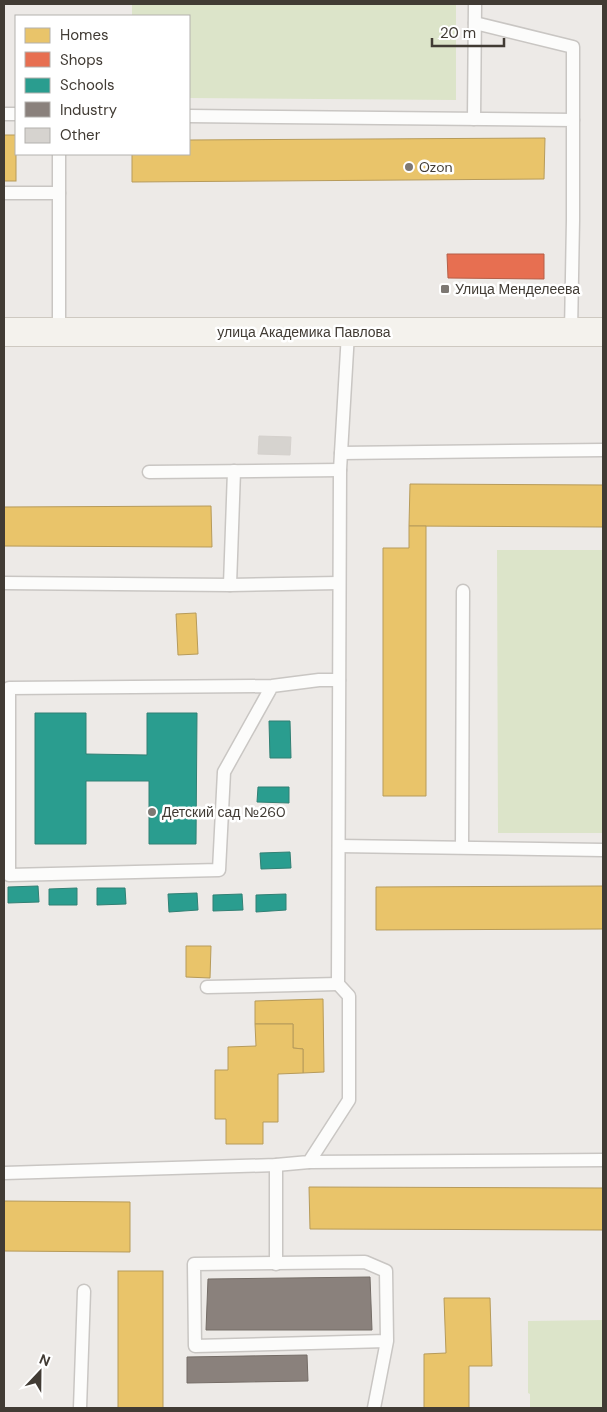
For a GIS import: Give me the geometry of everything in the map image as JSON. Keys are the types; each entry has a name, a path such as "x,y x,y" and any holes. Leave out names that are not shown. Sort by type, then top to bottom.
{"main road":[{"name":"улица Академика Павлова","path":"4,332 603,332"}],"lane":[{"path":"474,119 475,4"},
{"path":"475,23 573,47 571,332"},
{"path":"190,116 573,120"},
{"path":"59,155 59,333"},
{"path":"4,193 59,193"},
{"path":"309,1162 349,1100 349,996 338,984 340,470 348,333"},
{"path":"341,453 603,450"},
{"path":"149,472 340,470"},
{"path":"230,585 234,471"},
{"path":"4,584 230,585 339,583"},
{"path":"462,847 463,591"},
{"path":"272,686 224,772 219,870 8,875 9,688 272,686 319,680 339,680"},
{"path":"339,846 603,850"},
{"path":"207,987 338,984"},
{"path":"4,1173 276,1165 309,1162 603,1160"},
{"path":"276,1165 276,1264"},
{"path":"374,1408 387,1341 386,1271 365,1262 194,1264 195,1346 387,1341"},
{"path":"80,1408 84,1291"}],"green space":[{"path":"132,4 456,4 456,100 190,98 190,15 132,15"},
{"path":"497,550 603,550 603,833 498,833"},
{"path":"603,1320 603,1408 530,1408 530,1394 528,1393 528,1321"}],"building: Homes":[{"path":"4,135 15,135 16,181 4,181"},
{"path":"545,138 544,179 132,182 132,155 190,155 190,140"},
{"path":"410,484 603,485 603,527 409,526"},
{"path":"211,506 212,547 4,546 4,507"},
{"path":"409,526 426,526 426,796 383,796 383,548 409,548"},
{"path":"196,613 198,654 178,655 176,614"},
{"path":"603,886 603,929 376,930 376,887"},
{"path":"186,946 211,946 210,978 186,977"},
{"path":"323,999 324,1072 303,1073 303,1049 293,1048 293,1024 255,1024 255,1001"},
{"path":"255,1024 293,1024 293,1048 303,1049 303,1073 278,1074 278,1122 263,1122 263,1144 226,1144 226,1119 215,1119 215,1070 228,1070 228,1047 256,1046"},
{"path":"309,1187 603,1188 603,1230 310,1229"},
{"path":"4,1201 130,1202 130,1252 4,1251"},
{"path":"118,1271 163,1271 163,1408 118,1408"},
{"path":"444,1298 490,1298 492,1366 469,1366 469,1408 424,1408 424,1354 446,1353"}],"building: Shops":[{"path":"447,254 544,254 544,279 448,278"}],"building: Schools":[{"path":"35,713 86,713 86,754 147,755 147,713 197,713 196,844 149,844 149,781 86,781 86,844 35,844"},
{"path":"269,721 290,721 291,758 270,758"},
{"path":"258,787 289,787 289,803 257,802"},
{"path":"290,852 291,868 261,869 260,853"},
{"path":"38,886 39,902 8,903 8,887"},
{"path":"77,888 77,905 49,905 49,889"},
{"path":"97,888 125,888 126,904 97,905"},
{"path":"197,893 198,910 169,912 168,894"},
{"path":"242,894 243,910 213,911 213,895"},
{"path":"286,894 286,910 256,912 256,895"}],"building: Industry":[{"path":"370,1277 372,1330 206,1330 208,1279"},
{"path":"307,1355 308,1381 187,1383 187,1357"}],"building: Other":[{"path":"259,436 291,437 290,455 258,454"}],"place":[{"name":"Ozon","path":"409,167"},
{"name":"Улица Менделеева","path":"445,289"},
{"name":"Детский сад №260","path":"152,812"}]}
